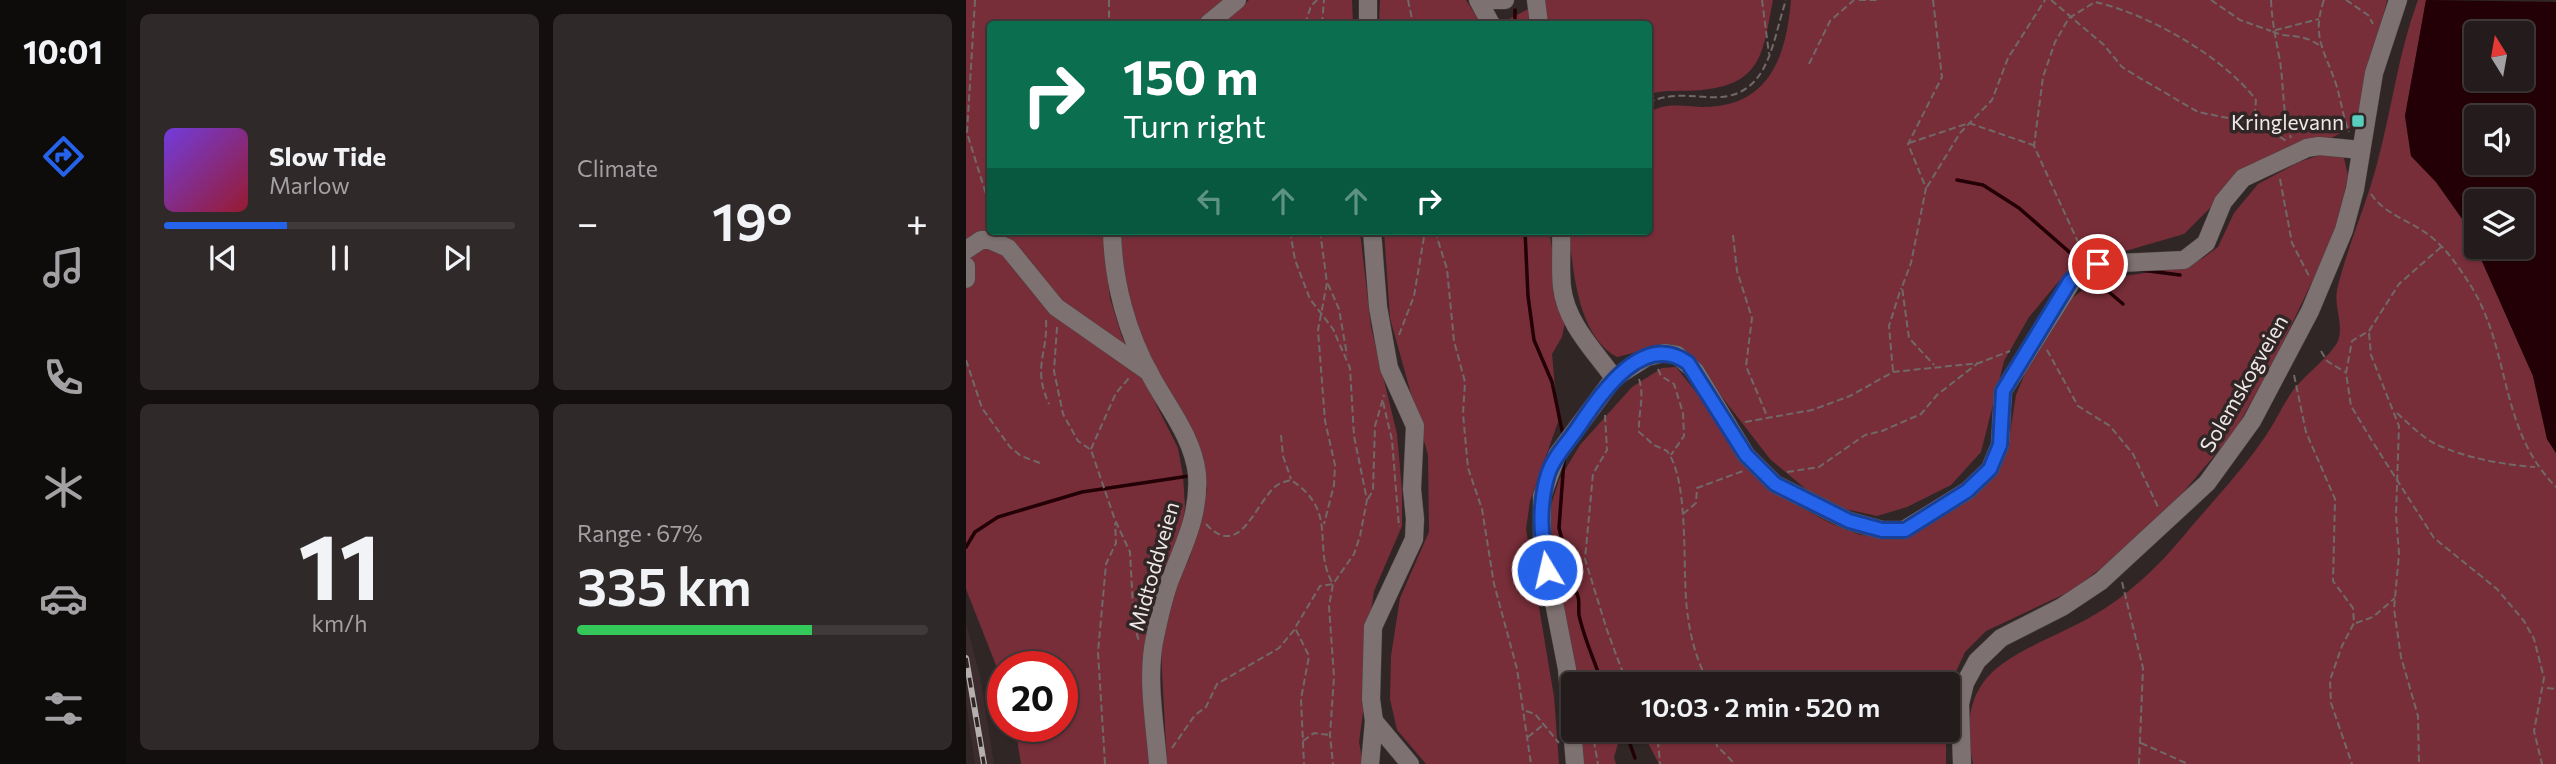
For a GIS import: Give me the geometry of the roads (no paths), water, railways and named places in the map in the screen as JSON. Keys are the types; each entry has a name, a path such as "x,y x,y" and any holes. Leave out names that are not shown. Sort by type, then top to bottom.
{"street":[{"path":"1212,21 1237,0"},
{"path":"1368,0 1368,21"},
{"path":"1478,0 1489,21"},
{"path":"1486,0 1504,0"},
{"path":"1536,0 1539,21"},
{"name":"Solemskogveien","path":"1962,764 1960,704 1965,682 1977,661 2001,638 2073,601 2114,569 2196,495 2232,452 2302,333 2344,230 2357,177 2374,73 2398,0"},
{"path":"1575,764 1567,669 1542,541 1541,507 1548,473 1557,455 1614,381 1652,356 1671,353 1688,363 1727,427 1760,470 1796,497 1868,527 1898,531 1916,525 1967,491 1990,469 2000,445 2003,391 2070,281 2090,266 2106,263 2163,263 2191,256 2206,243 2223,202 2233,188 2274,162 2319,146 2361,150"},
{"name":"Midtoddveien","path":"1113,235 1123,309 1143,368 1191,446 1197,473 1191,532 1166,595 1154,641 1158,763"},
{"path":"1370,764 1374,721 1371,699 1373,627 1378,610 1414,540 1412,489 1415,426 1389,368 1378,307 1373,235"},
{"path":"1562,235 1562,288 1567,309 1614,381"},
{"path":"966,250 972,243 981,240 990,240 1008,248 1051,303 1143,368"},
{"path":"966,266 966,279"},
{"path":"1374,721 1410,764"}],"waterway":[{"path":"1515,10 1515,21"},
{"path":"1957,180 1983,185 2019,208 2083,264"},
{"path":"1525,235 1528,296 1534,340 1552,382 1563,435"},
{"path":"2141,270 2180,275"},
{"path":"2120,271 2096,281 2123,304"},
{"path":"1564,460 1559,528 1578,598 1581,624 1598,672"},
{"path":"966,547 975,532 998,517 1082,492 1189,476"},
{"path":"1629,742 1635,758"}],"railway":[{"path":"966,658 984,764"}],"place":[{"name":"Kringlevann","path":"2358,121"}]}
